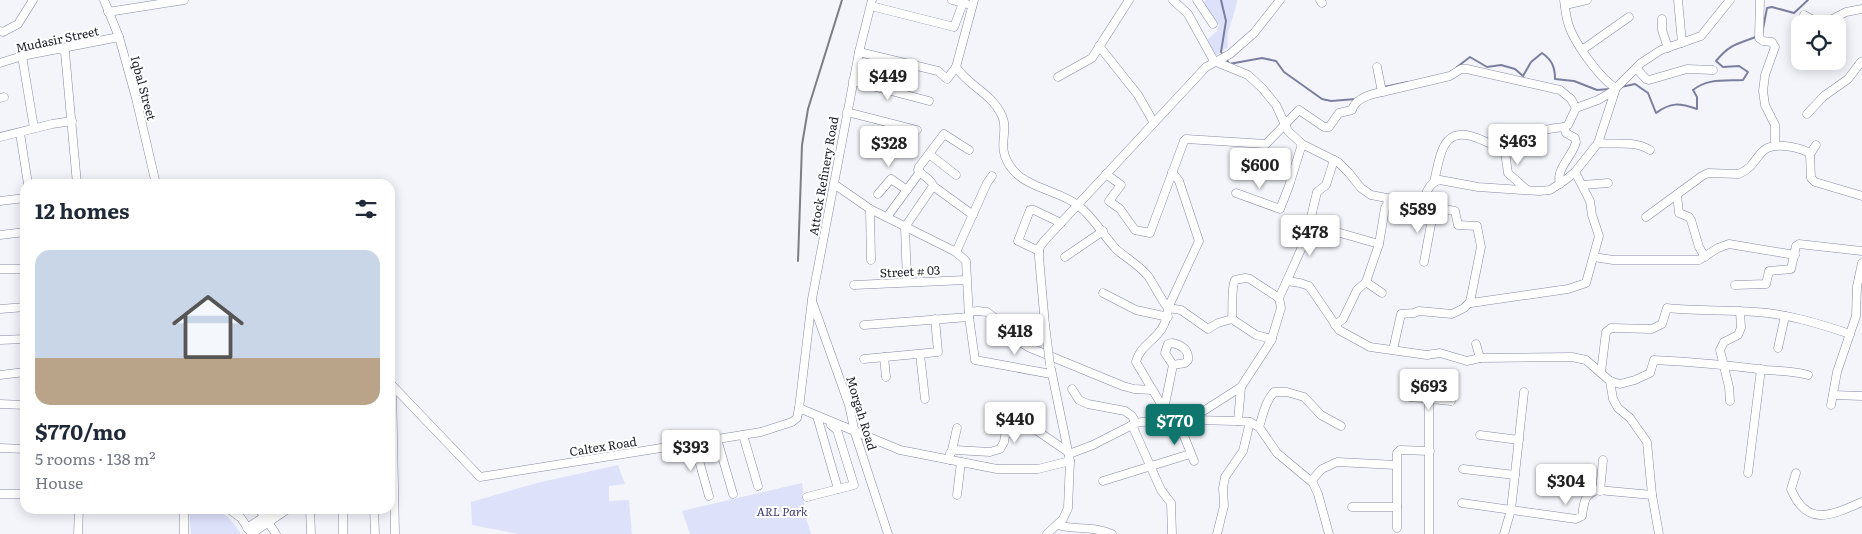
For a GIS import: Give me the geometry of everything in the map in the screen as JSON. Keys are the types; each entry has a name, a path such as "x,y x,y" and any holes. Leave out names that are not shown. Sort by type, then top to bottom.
{"street":[{"path":"0,32 18,24 33,0"},
{"name":"Iqbal Street","path":"104,0 119,37 136,98 155,179"},
{"path":"108,12 184,0"},
{"path":"859,52 938,71 947,79 956,67 973,3 952,0"},
{"path":"1058,77 1088,62 1129,0"},
{"path":"1173,0 1188,14 1217,60 1248,75 1276,105 1288,131 1302,144 1334,160 1349,173 1360,188 1371,195 1455,211 1458,224 1478,227 1481,247 1470,302 1464,308 1452,314 1419,311 1414,314 1401,314 1393,350"},
{"path":"1198,0 1213,24"},
{"path":"1047,534 1066,515 1068,508 1069,456 1051,374 1039,251 1045,240 1206,67 1230,54 1254,33 1280,0"},
{"path":"1587,0 1564,3 1568,23 1574,38 1582,50 1605,80 1615,89"},
{"path":"1678,0 1682,44"},
{"path":"1422,204 1434,182 1438,159 1449,138 1457,134 1465,134 1491,144 1504,145 1528,135 1564,128 1568,125 1576,108 1598,100 1615,89 1636,68 1661,50 1701,36 1730,0"},
{"path":"1760,0 1759,36 1763,41 1772,42 1775,47 1765,75 1762,91 1765,105 1775,125 1775,145"},
{"path":"872,3 954,27 963,3"},
{"name":"Attock Refinery Road","path":"812,299 846,112 872,3"},
{"path":"1840,15 1862,9"},
{"path":"1582,50 1629,17"},
{"path":"1662,19 1662,30 1668,48"},
{"name":"Mudasir Street","path":"0,63 22,56 119,37"},
{"path":"1099,46 1138,95 1154,123"},
{"path":"61,49 65,52 77,179"},
{"path":"22,56 34,128"},
{"path":"1807,114 1824,96 1848,79 1862,62"},
{"path":"956,67 964,77 989,97 1001,113 1004,123 1003,149 1013,169 1033,183 1078,204 1103,231 1115,248 1134,262 1148,276 1168,308 1184,312 1208,329 1218,323 1232,319 1256,335 1272,339"},
{"path":"1377,67 1381,88"},
{"path":"1106,174 1121,184 1109,201 1118,208 1135,230 1150,233 1186,139 1266,144 1299,110 1324,127 1329,127 1339,114 1352,110 1353,106 1360,100 1381,88 1450,76 1461,68 1560,90 1571,99 1576,108"},
{"path":"1636,68 1649,80 1687,69 1713,70"},
{"path":"853,81 929,100"},
{"path":"1434,182 1440,180 1478,187 1550,190 1576,172 1598,143 1615,89"},
{"path":"846,112 917,130"},
{"path":"0,137 72,121"},
{"path":"1560,184 1560,171 1576,144 1575,138 1566,133 1564,128"},
{"path":"20,133 27,179"},
{"path":"887,218 920,172 919,167 944,134 969,150"},
{"path":"1598,143 1632,143 1650,150"},
{"path":"1236,193 1280,209 1302,144"},
{"path":"1504,145 1508,173 1527,190"},
{"path":"1816,145 1810,154 1811,178 1815,182 1862,196"},
{"path":"1646,217 1708,173 1733,175 1743,172 1770,146 1802,149 1810,154"},
{"path":"929,154 956,175"},
{"path":"1151,421 1166,412 1196,412 1205,410 1241,387 1272,339 1281,308 1279,298 1312,224 1310,221 1315,196 1320,188 1326,185 1334,160"},
{"path":"920,172 932,182 933,186 973,215"},
{"path":"1166,412 1138,367 1136,359 1143,349 1160,334 1168,317 1168,308 1199,241 1178,181 1172,172"},
{"path":"1470,302 1568,289 1582,286 1586,283 1599,231 1592,215 1590,201 1576,172"},
{"path":"956,252 987,182 992,176"},
{"path":"878,194 890,180 907,190"},
{"path":"1583,185 1608,183"},
{"path":"834,184 870,209 956,252 966,261 969,314 975,360 1051,374"},
{"path":"907,282 905,227 933,186"},
{"path":"1677,194 1679,213 1689,216 1705,257"},
{"path":"0,201 20,199"},
{"path":"1335,325 1343,319 1357,290 1366,282 1379,244 1385,208 1390,199"},
{"path":"1424,262 1434,208"},
{"path":"870,209 871,260"},
{"path":"1039,251 1018,241 1030,210 1034,210 1061,223"},
{"path":"1312,224 1379,244"},
{"path":"1065,257 1103,231"},
{"path":"0,235 20,233"},
{"path":"1594,257 1613,260 1693,261 1699,260 1718,248 1729,244 1795,255"},
{"path":"1735,284 1766,284 1769,271 1791,269 1796,246 1799,244 1862,251"},
{"path":"1832,405 1837,372 1850,334 1858,323 1856,316 1857,286 1862,263"},
{"path":"0,269 20,269"},
{"path":"1232,319 1234,296 1232,286 1235,280 1245,278 1250,280 1279,298"},
{"name":"Street # 03","path":"854,285 966,280"},
{"path":"1287,281 1309,286 1339,330 1370,347 1440,354 1466,361 1480,358 1544,359 1572,357 1586,360 1610,381 1620,384 1650,373 1654,360 1796,371 1808,375"},
{"path":"1366,282 1382,293"},
{"path":"1104,293 1136,310 1168,317"},
{"path":"812,299 799,408 900,450 997,468 1038,469 1093,445 1134,424 1178,420 1250,422 1259,427 1277,453 1311,481 1318,494 1329,534"},
{"name":"Morgah Road","path":"812,299 849,405 888,534"},
{"path":"0,309 20,307"},
{"path":"1601,372 1606,332 1611,328 1652,328 1662,324 1667,308 1709,311 1755,311 1807,321 1850,334"},
{"path":"864,325 935,319 978,311 992,315 1017,340 1038,352 1123,386 1152,390"},
{"path":"1730,401 1729,387 1720,350 1724,342 1738,335 1741,328 1740,311"},
{"path":"1778,348 1785,316"},
{"path":"864,359 938,352 935,319"},
{"path":"0,340 20,339"},
{"path":"1476,344 1480,358"},
{"path":"920,354 925,398"},
{"path":"884,357 886,377"},
{"path":"1166,412 1174,365"},
{"path":"1748,473 1761,369"},
{"path":"0,375 20,373"},
{"path":"1610,381 1613,399 1618,408 1641,431 1647,442 1652,495 1659,534"},
{"path":"1238,421 1241,387"},
{"name":"Caltex Road","path":"395,388 480,477 761,432 792,422 797,418 799,408"},
{"path":"1072,389 1079,400 1088,404 1125,411 1132,416 1160,490 1171,502 1172,534"},
{"path":"1259,427 1267,401 1274,392 1295,393 1304,397 1321,415 1341,426"},
{"path":"1504,534 1511,510 1524,392"},
{"path":"1833,395 1862,396"},
{"path":"1410,397 1451,401"},
{"path":"1429,400 1429,534"},
{"path":"0,404 20,405"},
{"path":"817,416 838,488"},
{"path":"952,450 990,452 1000,449 1005,436 1020,419 1069,456"},
{"path":"807,497 854,485 837,430 826,420"},
{"path":"1178,420 1194,462"},
{"path":"1217,534 1224,506 1223,488 1225,477 1243,451 1250,422"},
{"path":"950,460 957,428"},
{"path":"743,435 758,486"},
{"path":"1480,435 1519,440"},
{"path":"717,439 733,494"},
{"path":"694,443 709,496"},
{"path":"0,448 20,449"},
{"path":"1397,528 1397,453 1400,450 1430,451"},
{"path":"1103,481 1190,454"},
{"path":"1600,490 1603,460"},
{"path":"957,495 961,462"},
{"path":"1311,481 1322,469 1336,462 1396,465"},
{"path":"1462,469 1515,475"},
{"path":"1796,473 1792,489 1802,508 1822,516 1836,513 1862,502"},
{"path":"1462,503 1579,518 1582,516 1586,496 1591,492 1600,490 1652,495"},
{"path":"0,494 20,494"},
{"path":"1352,507 1396,508"},
{"path":"78,534 79,514"},
{"path":"184,514 184,534"},
{"path":"236,514 241,518 250,532 271,514"},
{"path":"262,514 276,534"},
{"path":"266,519 277,514"},
{"path":"310,514 311,534"},
{"path":"343,514 343,534"},
{"path":"374,514 375,534"},
{"path":"394,514 395,534"},
{"path":"1057,525 1068,528 1106,531 1112,534"}],"green space":[{"path":"1206,0 1237,0 1229,29 1228,47 1215,56 1206,41 1217,31 1219,25 1202,4"},
{"path":"618,465 625,484 609,486 609,501 629,500 632,534 519,534 472,525 471,502 537,483"},
{"name":"ARL Park","path":"802,483 806,518 811,534 690,534 682,511"},
{"path":"189,514 224,514 241,534 191,534"}],"waterway":[{"path":"1221,0 1226,21 1221,52 1224,56"},
{"path":"1762,34 1767,8 1772,7 1794,13 1808,0"},
{"path":"1621,87 1635,84 1648,93 1656,113 1671,105 1697,109 1697,97 1693,90 1699,86 1717,81 1743,80 1748,72 1739,66 1723,67 1716,61 1730,48 1756,37"},
{"path":"1457,67 1470,57 1487,67 1501,65 1515,69 1523,76 1531,62 1542,53 1552,64 1555,79 1574,81 1597,90 1610,89"},
{"path":"1227,60 1229,64 1262,58 1276,61 1284,72 1322,99 1331,101 1356,99"},
{"path":"1384,87 1408,82"}],"railway":[{"path":"798,261 802,145 808,109 842,0"}]}
